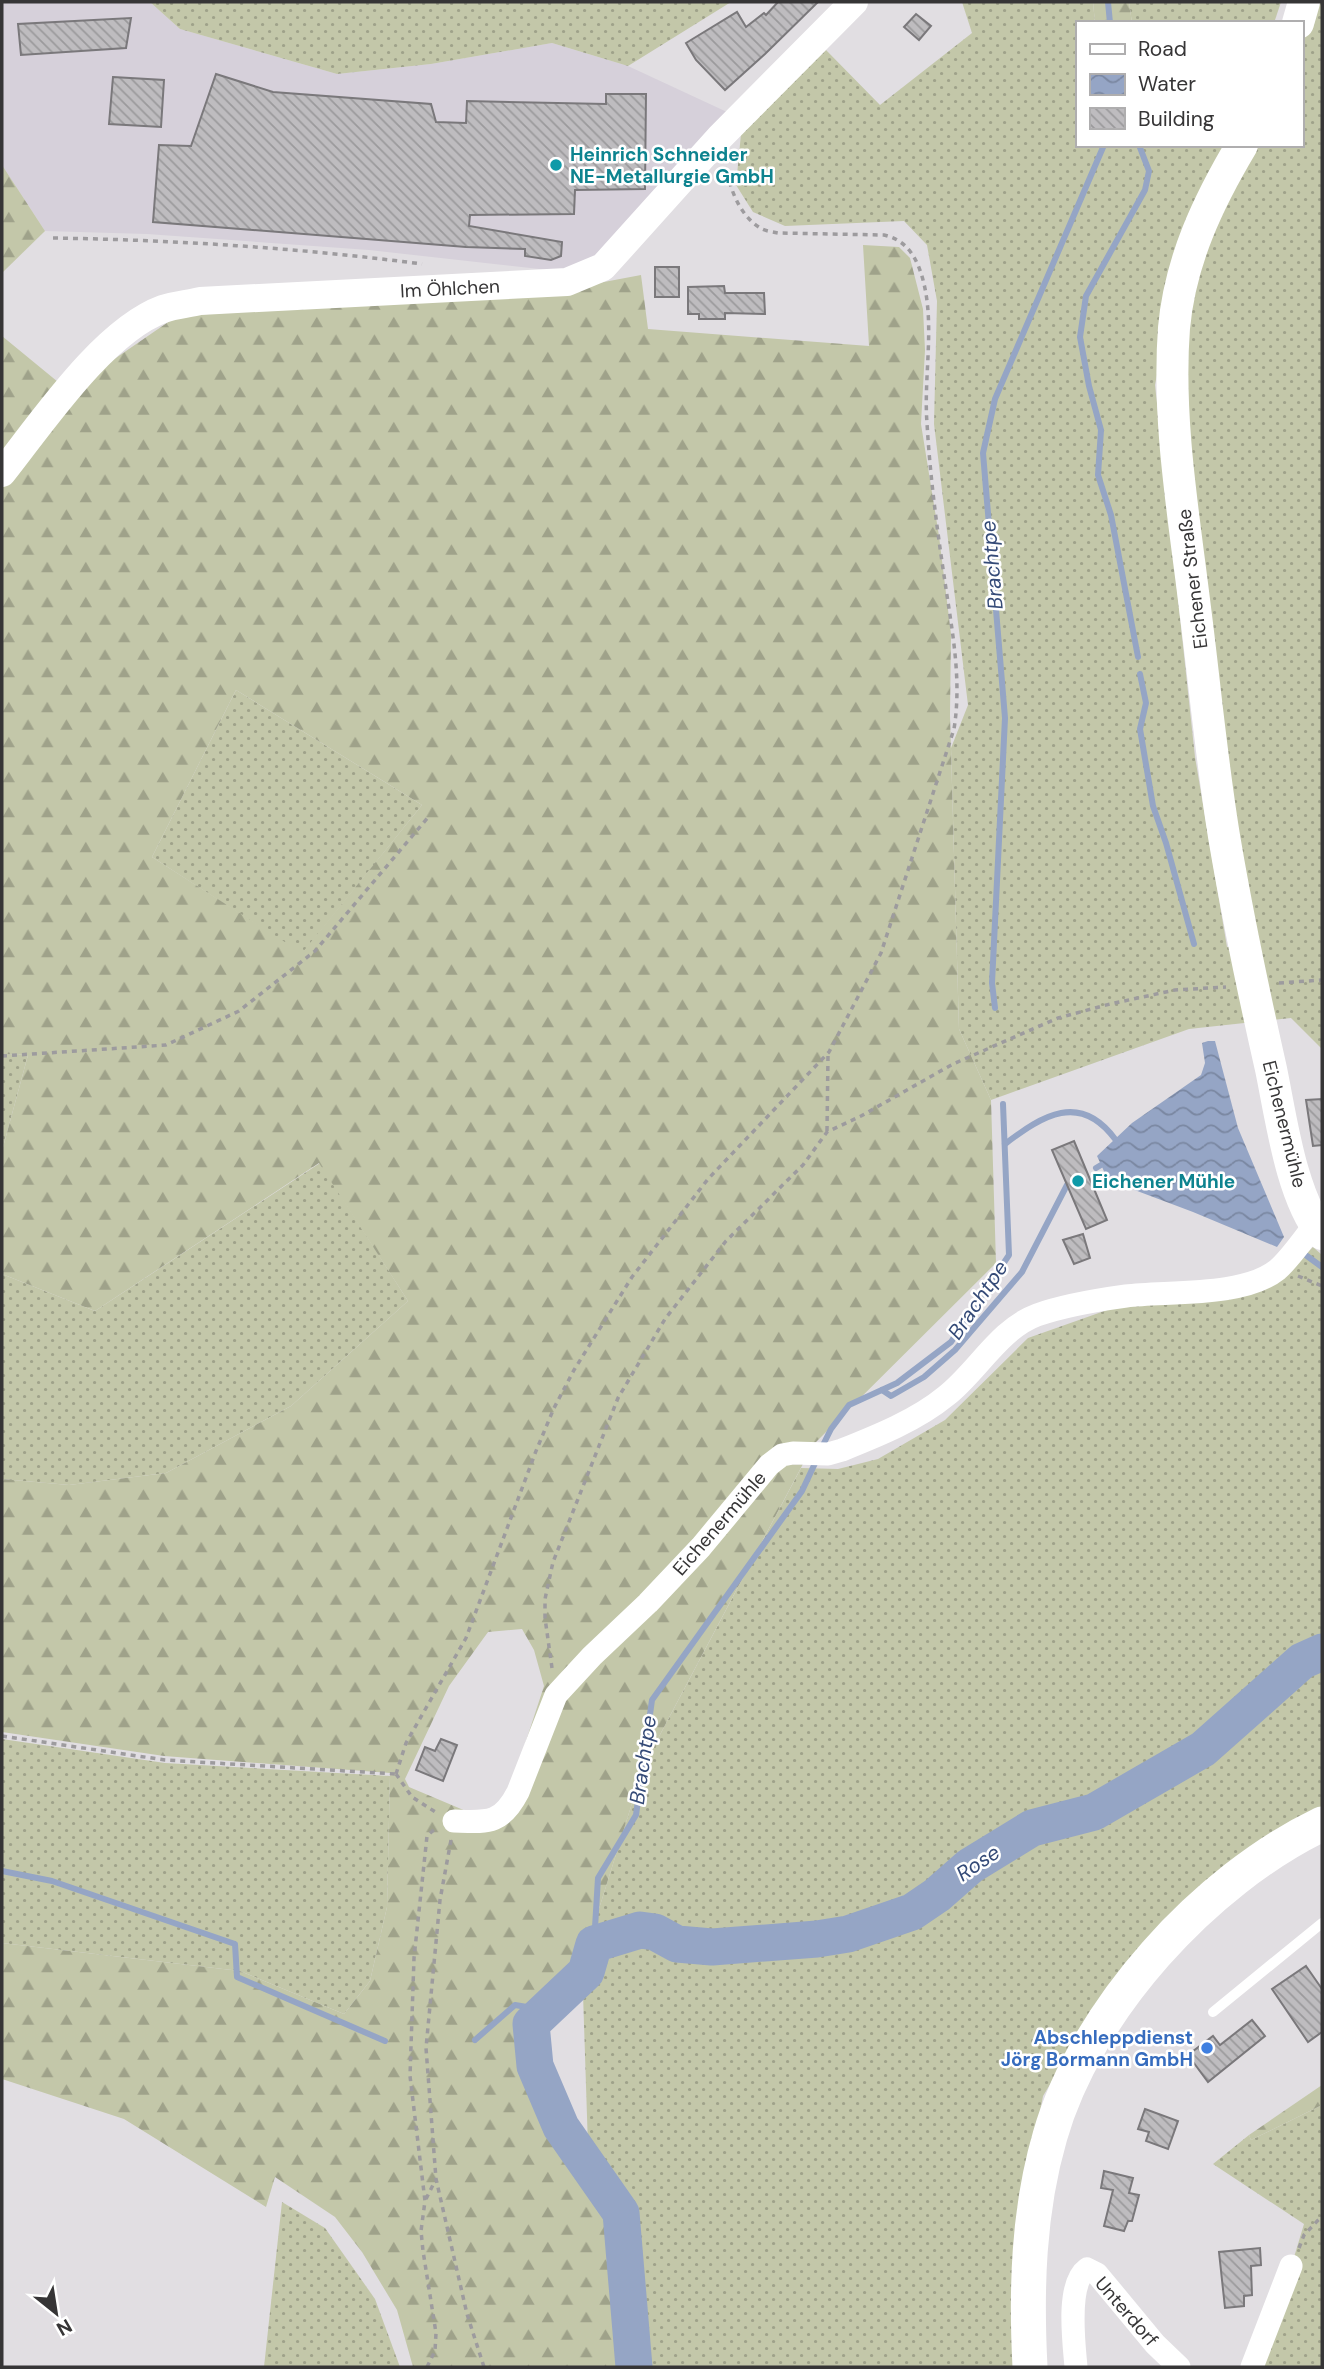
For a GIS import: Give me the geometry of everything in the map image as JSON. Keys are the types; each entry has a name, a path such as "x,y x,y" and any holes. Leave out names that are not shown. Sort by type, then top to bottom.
{"main road":[{"path":"1299,21 1304,2"},
{"name":"Eichener Straße","path":"1241,147 1216,188 1190,250 1174,325 1171,387 1185,527 1225,841 1260,1021"},
{"name":"Eichenermühle","path":"1260,1021 1300,1191 1319,1229"},
{"path":"1030,2367 1027,2317 1033,2213 1050,2135 1083,2058 1104,2021 1141,1971 1183,1925 1219,1892 1257,1863 1322,1824"}],"street":[{"name":"Im Öhlchen","path":"2,473 88,365 139,321 163,309 223,300 567,282 603,267 720,137 854,2"},
{"name":"Eichenermühle","path":"556,1695 592,1656 657,1594 744,1497 769,1465 782,1455 793,1452 828,1454 859,1443 929,1409 948,1395 1005,1336 1036,1315 1127,1296 1201,1291 1238,1286 1258,1280 1277,1270 1319,1229"},
{"path":"454,1821 490,1821 503,1815 511,1805 556,1695"},
{"path":"1252,2367 1291,2266"},
{"name":"Unterdorf","path":"1076,2367 1073,2339 1075,2289 1079,2275 1087,2269 1097,2274 1155,2344 1178,2367"}],"lane":[{"path":"1213,2012 1322,1923"}],"path":[{"path":"396,1774 406,1743 466,1638 536,1451 574,1370 632,1278 708,1179 829,1052 881,953 954,729 959,701 954,638 926,422 927,306 918,266 908,248 897,239 884,235 778,233 761,229 745,214 736,200 729,182 720,137"},
{"path":"53,238 145,239 423,264"},
{"path":"2,1056 166,1045 239,1011 314,951 430,815"},
{"path":"556,1695 545,1625 545,1599 553,1562 618,1398 666,1319 726,1241 803,1166 827,1132 953,1064 1058,1018 1175,990"},
{"path":"827,1132 829,1052"},
{"path":"2,1736 165,1760 396,1774"},
{"path":"396,1774 412,1797 454,1821"},
{"path":"454,1821 440,1900 426,2048 436,2179 467,2314 484,2367"},
{"path":"427,2367 435,2351 436,2333 423,2251 425,2201 410,2076 414,1958 427,1836 439,1826 454,1821"},
{"path":"425,2201 436,2179"},
{"path":"1291,2266 1304,2235 1322,2216"}],"shaded area":[{"path":"2,2 150,2 180,29 337,74 431,64 552,43 628,66 727,112 597,256 566,272 369,250 147,234 45,231 2,165"}],"green space":[{"path":"150,2 731,2 628,66 552,43 431,64 337,74 180,29"},
{"path":"962,2 1093,2 1095,21 1076,21 1076,147 1223,147 1182,246 1155,385 1195,757 1227,947 1244,945 1180,390 1196,248 1252,147 1303,147 1303,33 1313,2 1322,2 1322,1049 1291,1018 1189,1029 991,1100 959,1029 951,748 968,705 934,424 937,301 927,245 904,221 785,226 753,212 736,185 741,134 826,50 880,105 972,33"},
{"path":"1093,2 1129,2 1132,21 1095,21"},
{"path":"1129,2 1281,2 1275,21 1132,21"},
{"path":"2,165 45,231 2,273"},
{"path":"863,245 899,247 910,258 923,309 925,350 921,424 951,634 950,715 959,1029 991,1100 996,1263 813,1445 644,1765 582,1963 528,2020 588,2147 632,2298 633,2367 413,2367 397,2310 362,2252 335,2217 275,2177 266,2207 124,2119 2,2079 2,1943 240,1971 344,2014 370,1981 387,1907 390,1773 164,1756 2,1732 2,1479 69,1485 166,1473 291,1406 408,1301 319,1163 95,1311 2,1274 2,1151 28,1055 2,1054 2,336 58,382 110,362 177,316 551,292 641,275 648,329 869,346","holes":["236,690 422,805 302,953 152,857","522,1629 534,1650 544,1686 509,1793 494,1812 473,1814 409,1787 405,1779 449,1686 488,1632"]},
{"path":"236,690 422,805 302,954 152,857"},
{"path":"2,1054 28,1055 2,1151"},
{"path":"320,1163 408,1301 291,1406 166,1473 69,1485 2,1479 2,1274 95,1311"},
{"path":"1313,1247 1322,1255 1322,1815 1090,2018 1043,2096 1013,2255 1015,2367 633,2367 632,2298 588,2147 582,1963 644,1765 801,1468 838,1469 878,1459 945,1420 1028,1338 1127,1303 1198,1299 1274,1285"},
{"path":"2,1739 165,1763 390,1776 387,1907 370,1981 344,2014 240,1971 2,1943"},
{"path":"1322,2085 1322,2105 1251,2140 1249,2135"},
{"path":"1322,2105 1322,2367 1261,2367 1304,2224 1213,2164 1249,2135 1251,2140"},
{"path":"282,2202 325,2228 375,2299 400,2367 264,2367"}],"water":[{"path":"1215,1041 1238,1128 1284,1237 1277,1247 1108,1180 1097,1156 1132,1123 1201,1075 1205,1063 1202,1043"}],"building":[{"path":"778,2 818,2 725,90 696,60 686,43 737,12 746,27 764,13 766,15"},
{"path":"916,14 931,26 919,40 904,27"},
{"path":"131,18 126,48 21,55 18,24"},
{"path":"216,74 273,92 431,104 436,122 466,123 467,101 606,104 606,94 646,94 645,189 575,190 574,214 470,215 469,226 562,242 561,256 551,260 525,256 525,249 466,247 153,222 159,145 191,146"},
{"path":"113,77 164,80 161,127 109,124"},
{"path":"655,267 679,267 679,297 655,297"},
{"path":"724,286 725,293 764,293 765,314 725,313 725,319 699,319 699,314 688,314 688,287"},
{"path":"1322,1099 1322,1145 1313,1146 1306,1100"},
{"name":"Eichener Mühle","path":"1074,1141 1107,1220 1086,1229 1052,1150"},
{"path":"1083,1234 1090,1258 1074,1264 1063,1240"},
{"path":"441,1739 457,1745 443,1781 416,1770 425,1747 435,1751"},
{"path":"1306,1966 1322,1989 1322,2032 1308,2042 1272,1989"},
{"path":"1252,2020 1265,2036 1208,2082 1188,2055 1213,2036 1220,2045"},
{"path":"1145,2109 1178,2121 1168,2149 1146,2141 1149,2132 1138,2129"},
{"path":"1104,2171 1133,2178 1129,2193 1139,2195 1132,2221 1128,2221 1124,2231 1104,2226 1113,2190 1101,2188"},
{"path":"1260,2248 1261,2265 1251,2266 1252,2295 1244,2296 1244,2306 1225,2308 1219,2252"}],"waterway":[{"name":"Brachtpe","path":"1108,2 1110,21"},
{"name":"Brachtpe","path":"995,1008 992,983 1005,718 983,453 995,399 1103,147"},
{"path":"1138,657 1111,515 1098,475 1101,430 1080,337 1086,296 1145,190 1149,171 1140,147"},
{"path":"1140,674 1146,703 1140,729 1153,806 1194,944"},
{"name":"Brachtpe","path":"821,1449 831,1429 849,1405 897,1383 951,1342 1009,1255 1003,1104"},
{"path":"1005,1144 1047,1117 1075,1112 1102,1125 1115,1139"},
{"path":"1096,1168 1101,1165"},
{"path":"882,1390 891,1396 924,1377 955,1350 1022,1272 1067,1185"},
{"path":"1307,1256 1322,1267"},
{"name":"Brachtpe","path":"594,1944 598,1878 636,1815 652,1700 802,1491 817,1459"},
{"name":"Rose","path":"634,2367 621,2213 561,2127 535,2066 531,2024 586,1972 594,1944 640,1930 655,1932 677,1944 712,1947 817,1939 848,1934 912,1912 937,1895 970,1866 1032,1828 1094,1812 1203,1749 1302,1661 1322,1652"},
{"path":"2,1871 52,1881 235,1944 237,1977 385,2041"},
{"path":"475,2040 515,2005 545,2010"}],"place":[{"name":"Heinrich Schneider NE-Metallurgie GmbH","path":"556,165"},
{"name":"Eichener Mühle","path":"1078,1181"},
{"name":"Abschleppdienst Jörg Bormann GmbH","path":"1207,2048"}]}
